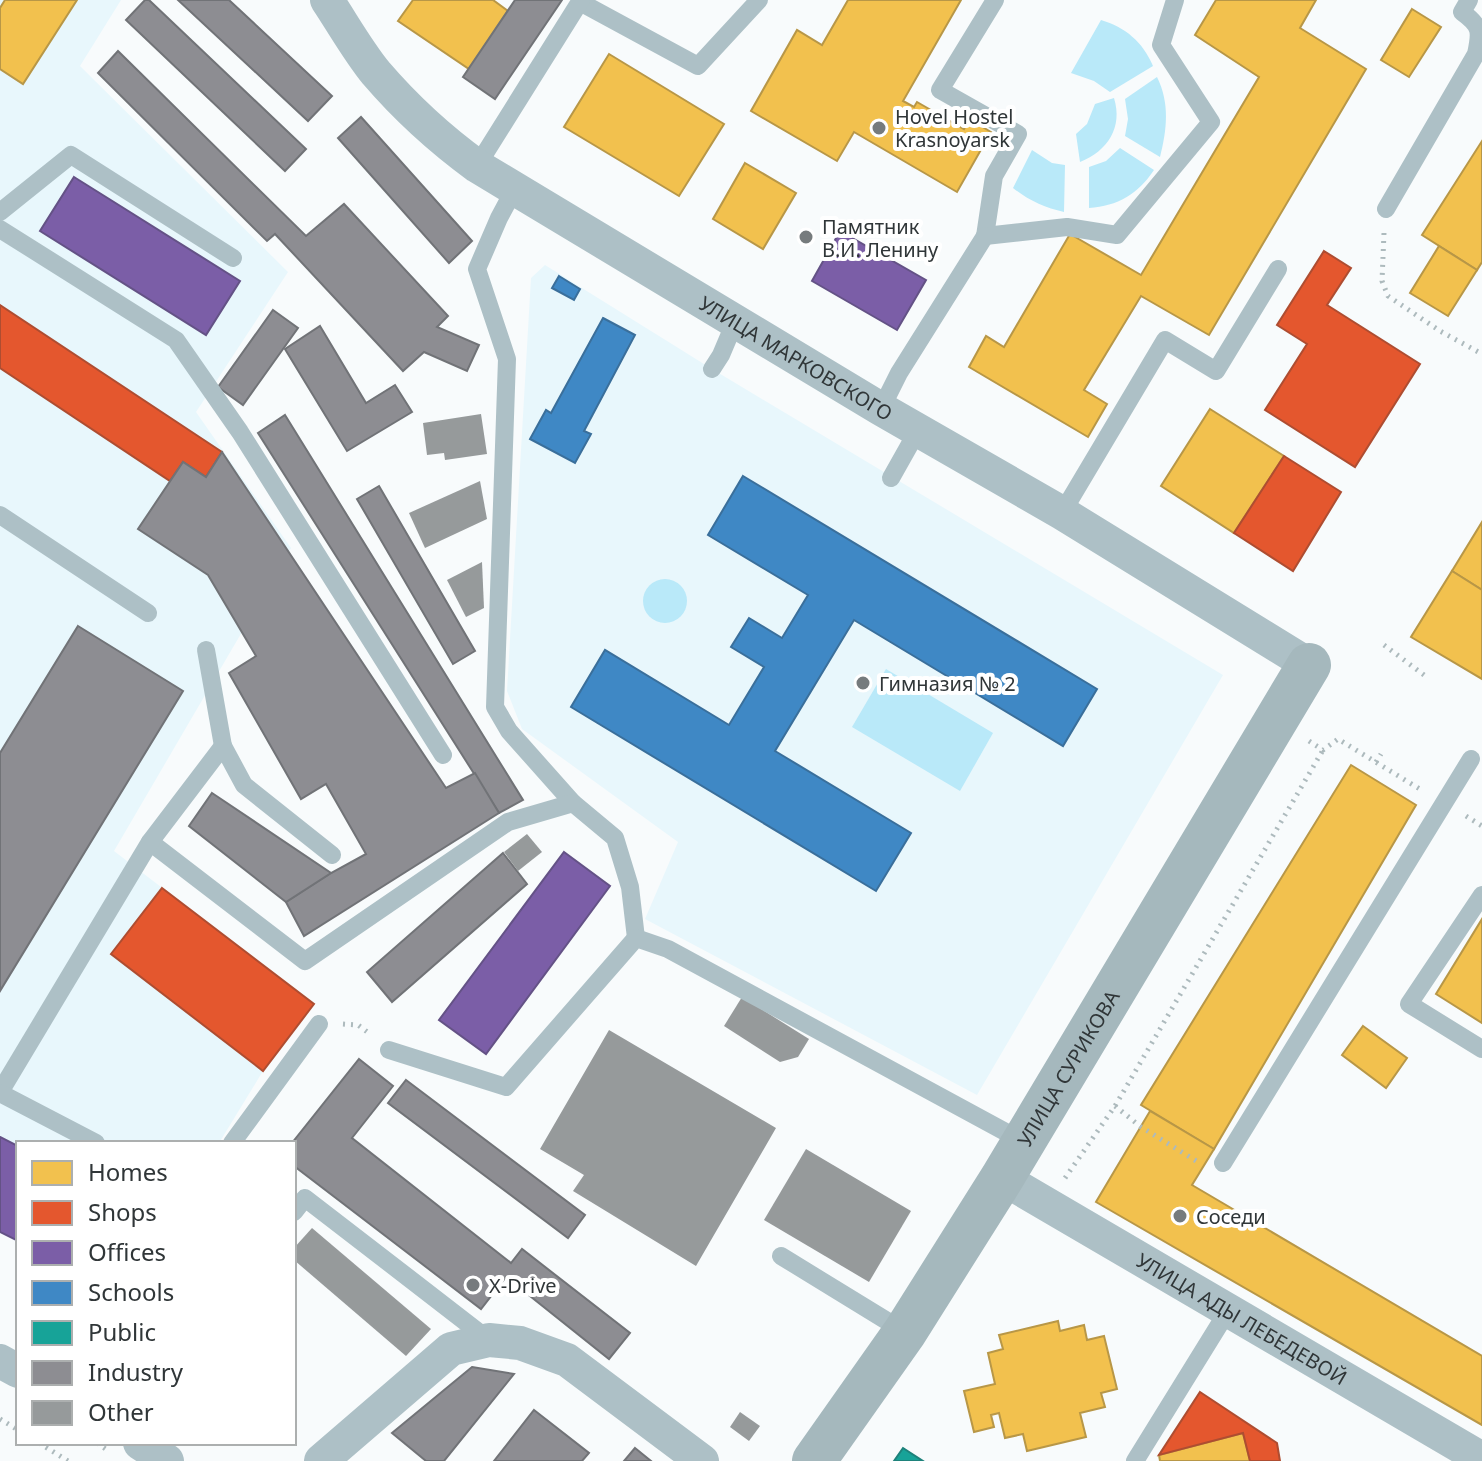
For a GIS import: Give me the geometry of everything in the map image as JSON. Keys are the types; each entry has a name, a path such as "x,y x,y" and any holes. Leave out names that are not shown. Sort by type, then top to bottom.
{"main road":[{"name":"УЛИЦА СУРИКОВА","path":"814,1461 905,1332 1013,1160 1309,665"}],"street":[{"name":"УЛИЦА МАРКОВСКОГО","path":"327,0 375,71 408,108 447,144 477,166 881,409 1062,513 1309,665"},
{"name":"УЛИЦА АДЫ ЛЕБЕДЕВОЙ","path":"1013,1160 1047,1205 1482,1459"},
{"path":"321,1461 451,1349 489,1340 520,1343 567,1360 702,1461"},
{"path":"143,1445 167,1461"}],"lane":[{"path":"477,166 581,1 698,66 759,0"},
{"path":"881,409 899,373 985,236 994,176 1018,134 940,90 995,0"},
{"path":"985,236 1067,227 1117,235 1211,122 1161,45 1175,0"},
{"path":"1386,209 1476,54 1480,35 1477,22 1462,12 1469,0"},
{"path":"0,212 71,155 233,258"},
{"path":"389,1050 506,1087 636,938 630,887 615,838 573,803 509,731 495,707 507,359 477,269 514,190"},
{"path":"0,229 176,340 240,432 443,755"},
{"path":"1062,513 1165,340 1216,371 1278,269"},
{"path":"712,369 735,322"},
{"path":"891,478 918,430"},
{"path":"0,515 148,613"},
{"path":"206,650 223,746 244,785 332,855"},
{"path":"92,1141 0,1092 150,842 223,746"},
{"path":"1223,1163 1471,759"},
{"path":"150,842 305,961 508,822 573,803"},
{"path":"1482,895 1409,1004 1482,1049"},
{"path":"636,938 668,949 1013,1160"},
{"path":"233,1141 319,1024"},
{"path":"298,1200 489,1340"},
{"path":"781,1256 905,1332"},
{"path":"1135,1461 1229,1309"}],"path":[{"path":"1386,209 1382,281 1388,296 1440,331 1482,354"},
{"path":"1384,645 1428,678"},
{"path":"1047,1205 1115,1106 1323,750 1338,739 1482,826"},
{"path":"1308,740 1323,750"},
{"path":"1376,762 1381,754"},
{"path":"319,1024 358,1025 389,1050"},
{"path":"1115,1106 1141,1127 1203,1165"},
{"path":"42,1445 68,1461"}],"shaded area":[{"path":"0,0 121,0 80,66 288,272 196,412 291,548 114,851 314,1004 263,1071 220,1141 16,1141 16,1240 0,1232"},
{"path":"1101,20 1132,37 1153,66 1110,92 1094,81 1071,73"},
{"path":"1157,77 1164,97 1166,117 1160,157 1125,136 1128,119 1125,99"},
{"path":"1114,98 1116,119 1111,137 1098,151 1080,162 1076,134 1087,124 1095,104"},
{"path":"1120,148 1154,170 1141,186 1126,197 1109,205 1089,208 1089,167 1106,161"},
{"path":"1032,150 1052,163 1065,165 1064,212 1037,203 1013,188"},
{"name":"Гимназия № 2","path":"545,265 712,369 1223,675 977,1095 645,919 678,842 522,729 507,691 531,278"},
{"path":"665,579 681,585 687,601 681,617 665,623 649,617 643,601 649,585"},
{"path":"886,669 993,733 960,791 852,727"}],"building: Homes":[{"path":"5,0 77,0 23,84 0,69 0,8"},
{"path":"413,0 493,0 508,11 469,69 398,21"},
{"path":"848,0 961,0 903,101 914,107 917,102 964,129 969,119 991,132 957,192 854,132 837,161 751,111 797,30 822,45"},
{"path":"1216,0 1316,0 1300,28 1366,69 1209,335 1141,296 1084,390 1107,404 1088,437 969,367 986,336 1004,347 1070,234 1141,275 1259,77 1195,35"},
{"path":"1412,9 1441,27 1409,77 1381,60"},
{"path":"609,54 724,124 679,196 564,127"},
{"path":"1482,141 1482,262 1477,270 1422,235"},
{"path":"745,163 796,193 763,249 713,219"},
{"path":"1439,246 1477,270 1448,316 1410,293"},
{"path":"1210,409 1284,456 1234,533 1161,486"},
{"path":"1482,522 1482,590 1452,571"},
{"path":"1452,571 1482,590 1482,679 1411,637"},
{"path":"1351,765 1416,805 1214,1149 1141,1105"},
{"path":"1482,919 1482,1023 1436,994"},
{"path":"1363,1026 1407,1058 1386,1088 1342,1055"},
{"path":"1150,1111 1214,1149 1192,1185 1482,1356 1482,1425 1096,1202"},
{"path":"1058,1321 1060,1331 1084,1325 1087,1340 1104,1336 1117,1389 1101,1393 1105,1407 1080,1413 1086,1437 1027,1451 1023,1434 1005,1438 999,1413 991,1415 994,1427 974,1432 964,1391 995,1384 988,1353 1003,1349 999,1335"},
{"path":"1243,1433 1250,1461 1160,1461 1159,1455"}],"building: Shops":[{"path":"1324,251 1351,268 1327,305 1420,364 1355,467 1265,410 1307,344 1277,325"},
{"path":"0,305 222,452 206,477 183,462 170,481 0,368"},
{"path":"1284,456 1341,492 1293,571 1234,533"},
{"path":"162,888 314,1004 263,1071 111,954"},
{"path":"1200,1392 1277,1443 1280,1461 1250,1461 1243,1433 1159,1455"}],"building: Offices":[{"path":"74,177 240,281 206,335 40,231"},
{"path":"840,231 926,280 897,330 812,281"},
{"path":"564,852 610,886 486,1054 439,1020"},
{"path":"0,1137 16,1145 16,1240 0,1232"}],"building: Schools":[{"path":"559,276 580,289 574,300 552,288"},
{"path":"603,318 635,335 584,431 591,434 575,463 530,439 546,410 551,413"},
{"path":"743,476 1097,689 1063,746 854,620 775,751 911,833 876,891 571,707 605,650 729,725 764,667 731,647 749,618 782,638 808,595 708,535"}],"building: Public":[{"path":"903,1448 923,1461 894,1461"}],"building: Industry":[{"path":"145,0 149,0 306,149 285,171 126,20"},
{"path":"178,0 229,0 332,96 308,121"},
{"path":"515,0 562,0 495,99 463,77"},
{"path":"118,51 306,236 344,204 448,316 437,327 479,345 467,371 424,352 403,371 275,234 267,241 98,73"},
{"path":"361,117 472,241 449,263 338,138"},
{"path":"273,310 298,328 243,405 218,387"},
{"path":"320,326 366,403 395,385 412,412 347,451 285,349"},
{"path":"285,415 523,800 499,813 258,433"},
{"path":"222,452 446,788 475,773 499,813 304,936 286,902 366,854 326,784 301,799 229,673 256,656 208,575 138,529 183,462 206,477"},
{"path":"379,486 475,651 453,664 357,499"},
{"path":"78,626 183,691 0,991 0,753"},
{"path":"212,793 331,873 286,902 189,826"},
{"path":"503,853 527,884 392,1002 367,972"},
{"path":"359,1059 393,1086 352,1138 511,1263 522,1249 630,1333 609,1359 506,1277 481,1309 296,1168 294,1141"},
{"path":"406,1080 585,1215 568,1238 388,1103"},
{"path":"472,1367 514,1374 444,1461 426,1461 392,1433"},
{"path":"534,1410 589,1453 582,1461 494,1461"},
{"path":"635,1448 651,1461 624,1461"}],"building: Other":[{"path":"481,414 487,454 445,460 444,453 427,455 423,423"},
{"path":"480,481 487,519 425,548 409,513"},
{"path":"482,562 484,608 466,617 447,580"},
{"path":"527,834 542,852 518,871 504,852"},
{"path":"742,997 809,1039 798,1057 780,1062 724,1026"},
{"path":"609,1030 776,1128 696,1266 573,1191 584,1175 540,1149"},
{"path":"806,1149 911,1211 869,1282 764,1220"},
{"path":"312,1228 431,1329 406,1356 296,1262 296,1246"},
{"path":"740,1412 760,1426 749,1441 730,1427"}],"place":[{"name":"Hovel Hostel Krasnoyarsk","path":"879,128"},
{"name":"Памятник В.И. Ленину","path":"806,237"},
{"name":"Гимназия № 2","path":"863,683"},
{"name":"Соседи","path":"1180,1216"},
{"name":"X-Drive","path":"473,1285"}]}
